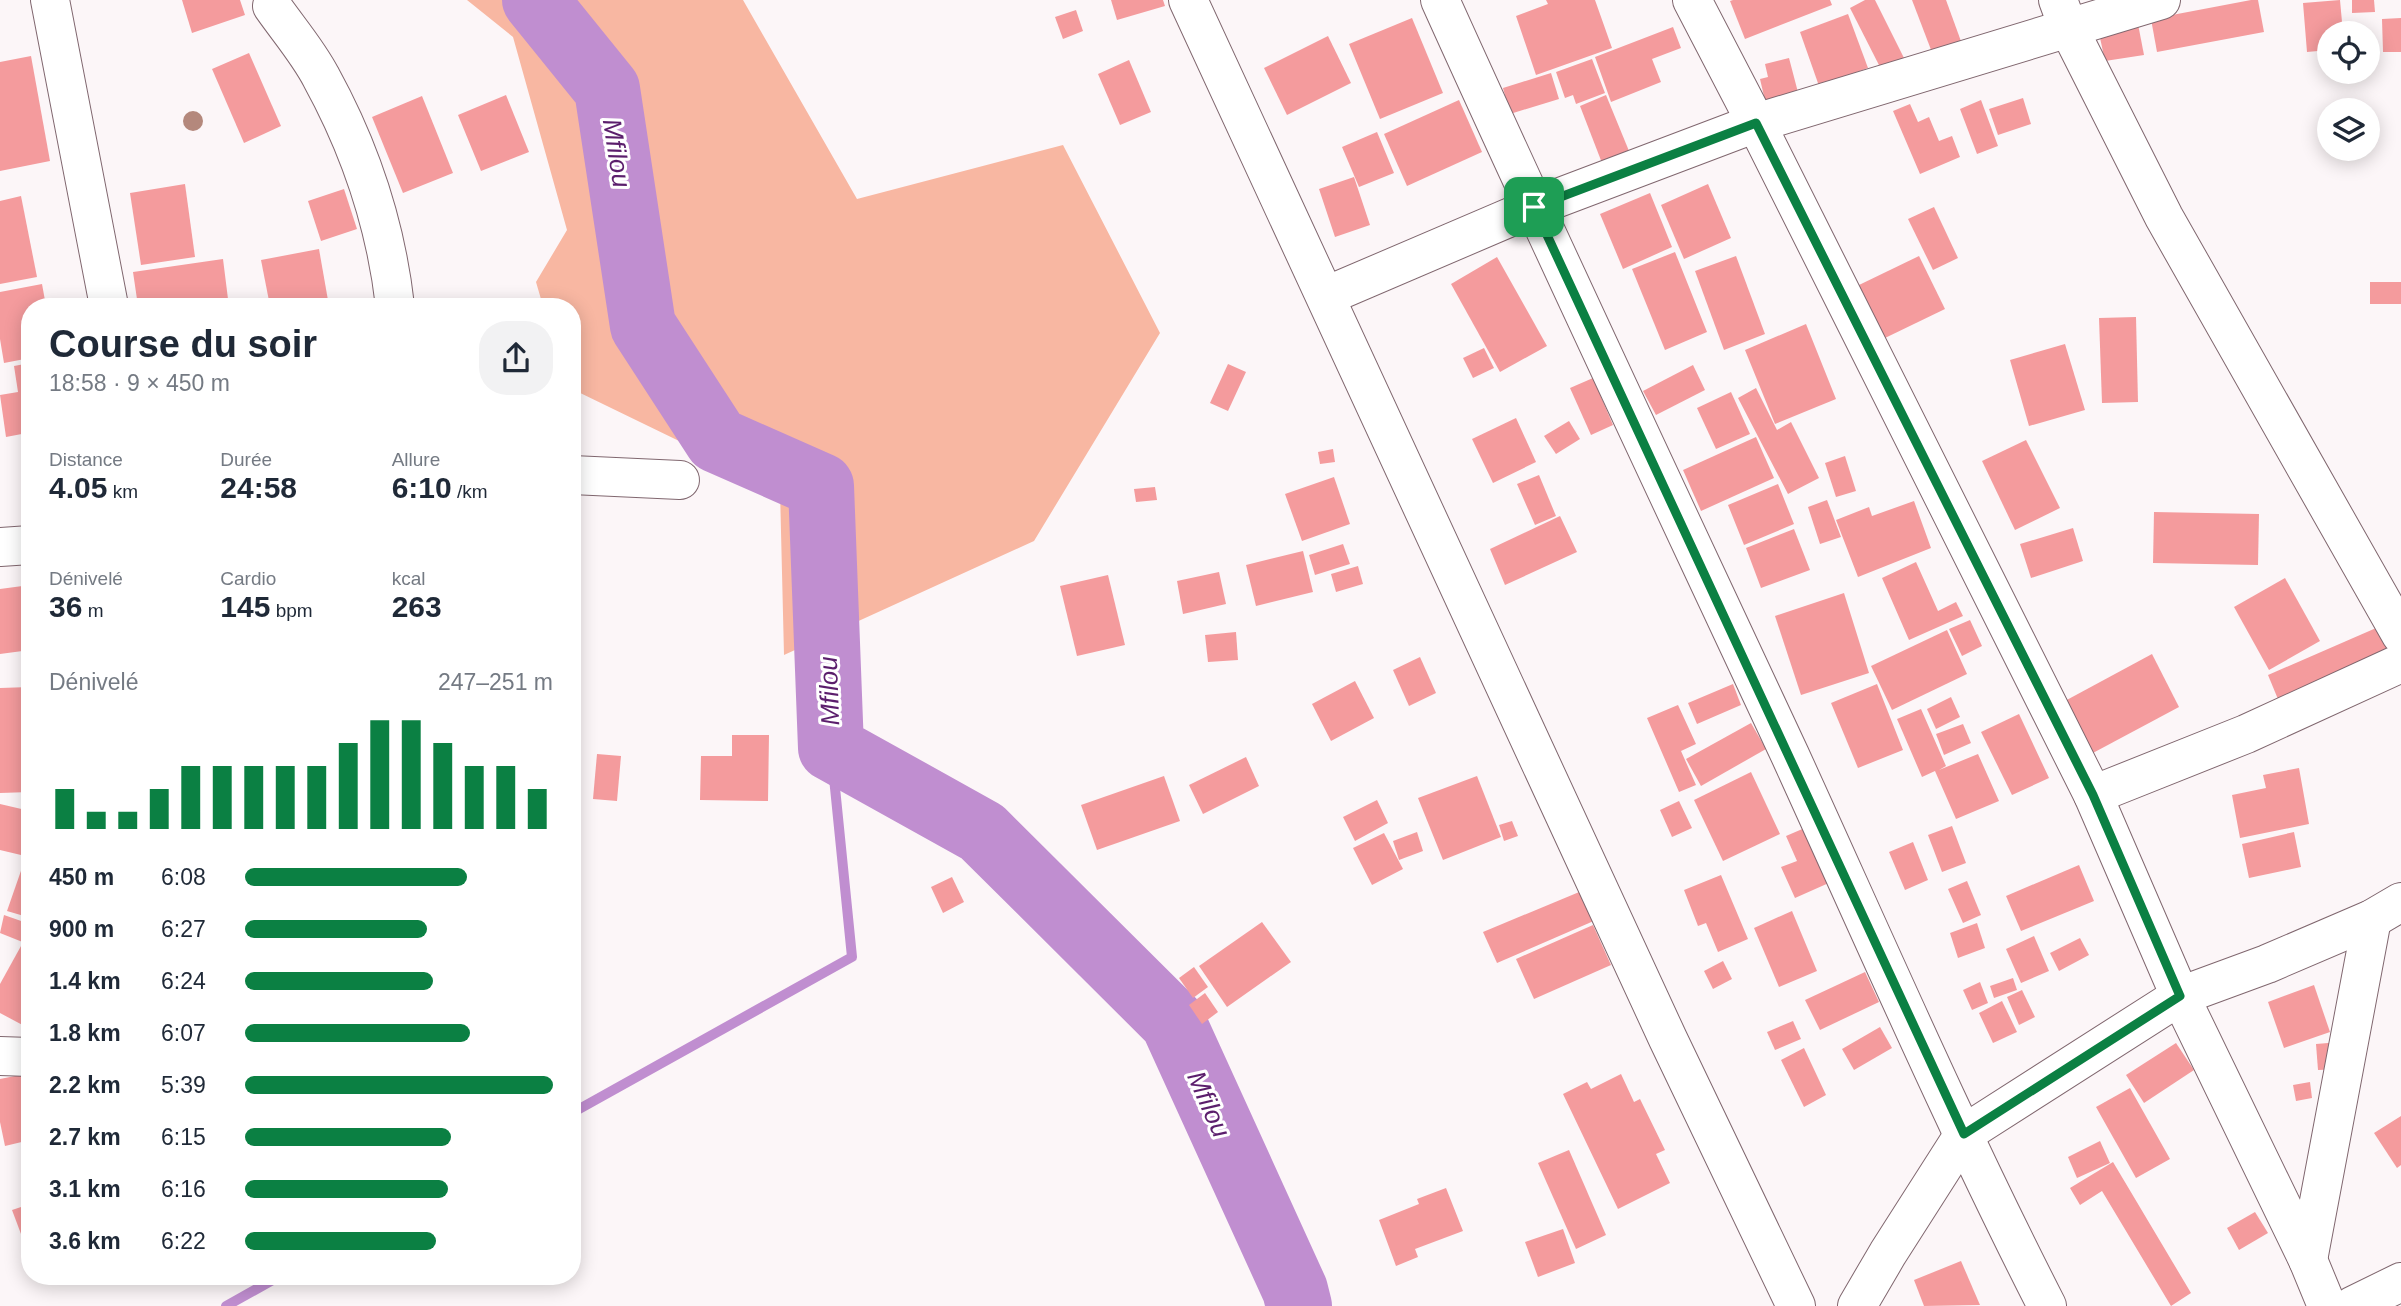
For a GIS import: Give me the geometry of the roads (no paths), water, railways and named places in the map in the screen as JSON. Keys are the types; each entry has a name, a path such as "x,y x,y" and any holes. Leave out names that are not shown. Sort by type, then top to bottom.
{"street":[{"path":"50,0 107,298"},
{"path":"1188,0 1662,1026 1796,1306"},
{"path":"1440,0 1996,1205 2047,1306"},
{"path":"1692,0 2093,795 2180,996 2308,1260 2327,1306"},
{"path":"1326,296 1534,207 1756,123 2063,13 2161,0"},
{"path":"272,6 320,75 354,146 379,218 394,298"},
{"path":"2063,13 2164,217 2401,635"},
{"path":"581,475 680,480"},
{"path":"0,547 21,546"},
{"path":"2093,795 2246,734 2401,663"},
{"path":"1857,1306 1964,1134 2180,996 2267,964 2386,911"},
{"path":"2308,1260 2386,911"},
{"path":"0,1056 21,1057"},
{"path":"2352,1306 2401,1282"}],"waterway":[{"name":"Mfilou","path":"535,0 607,89 643,326 717,440 821,486 831,748 982,832 1173,1022 1295,1290 1299,1306"},
{"path":"581,1108 852,957 831,748"},
{"path":"226,1306 264,1285"}]}
